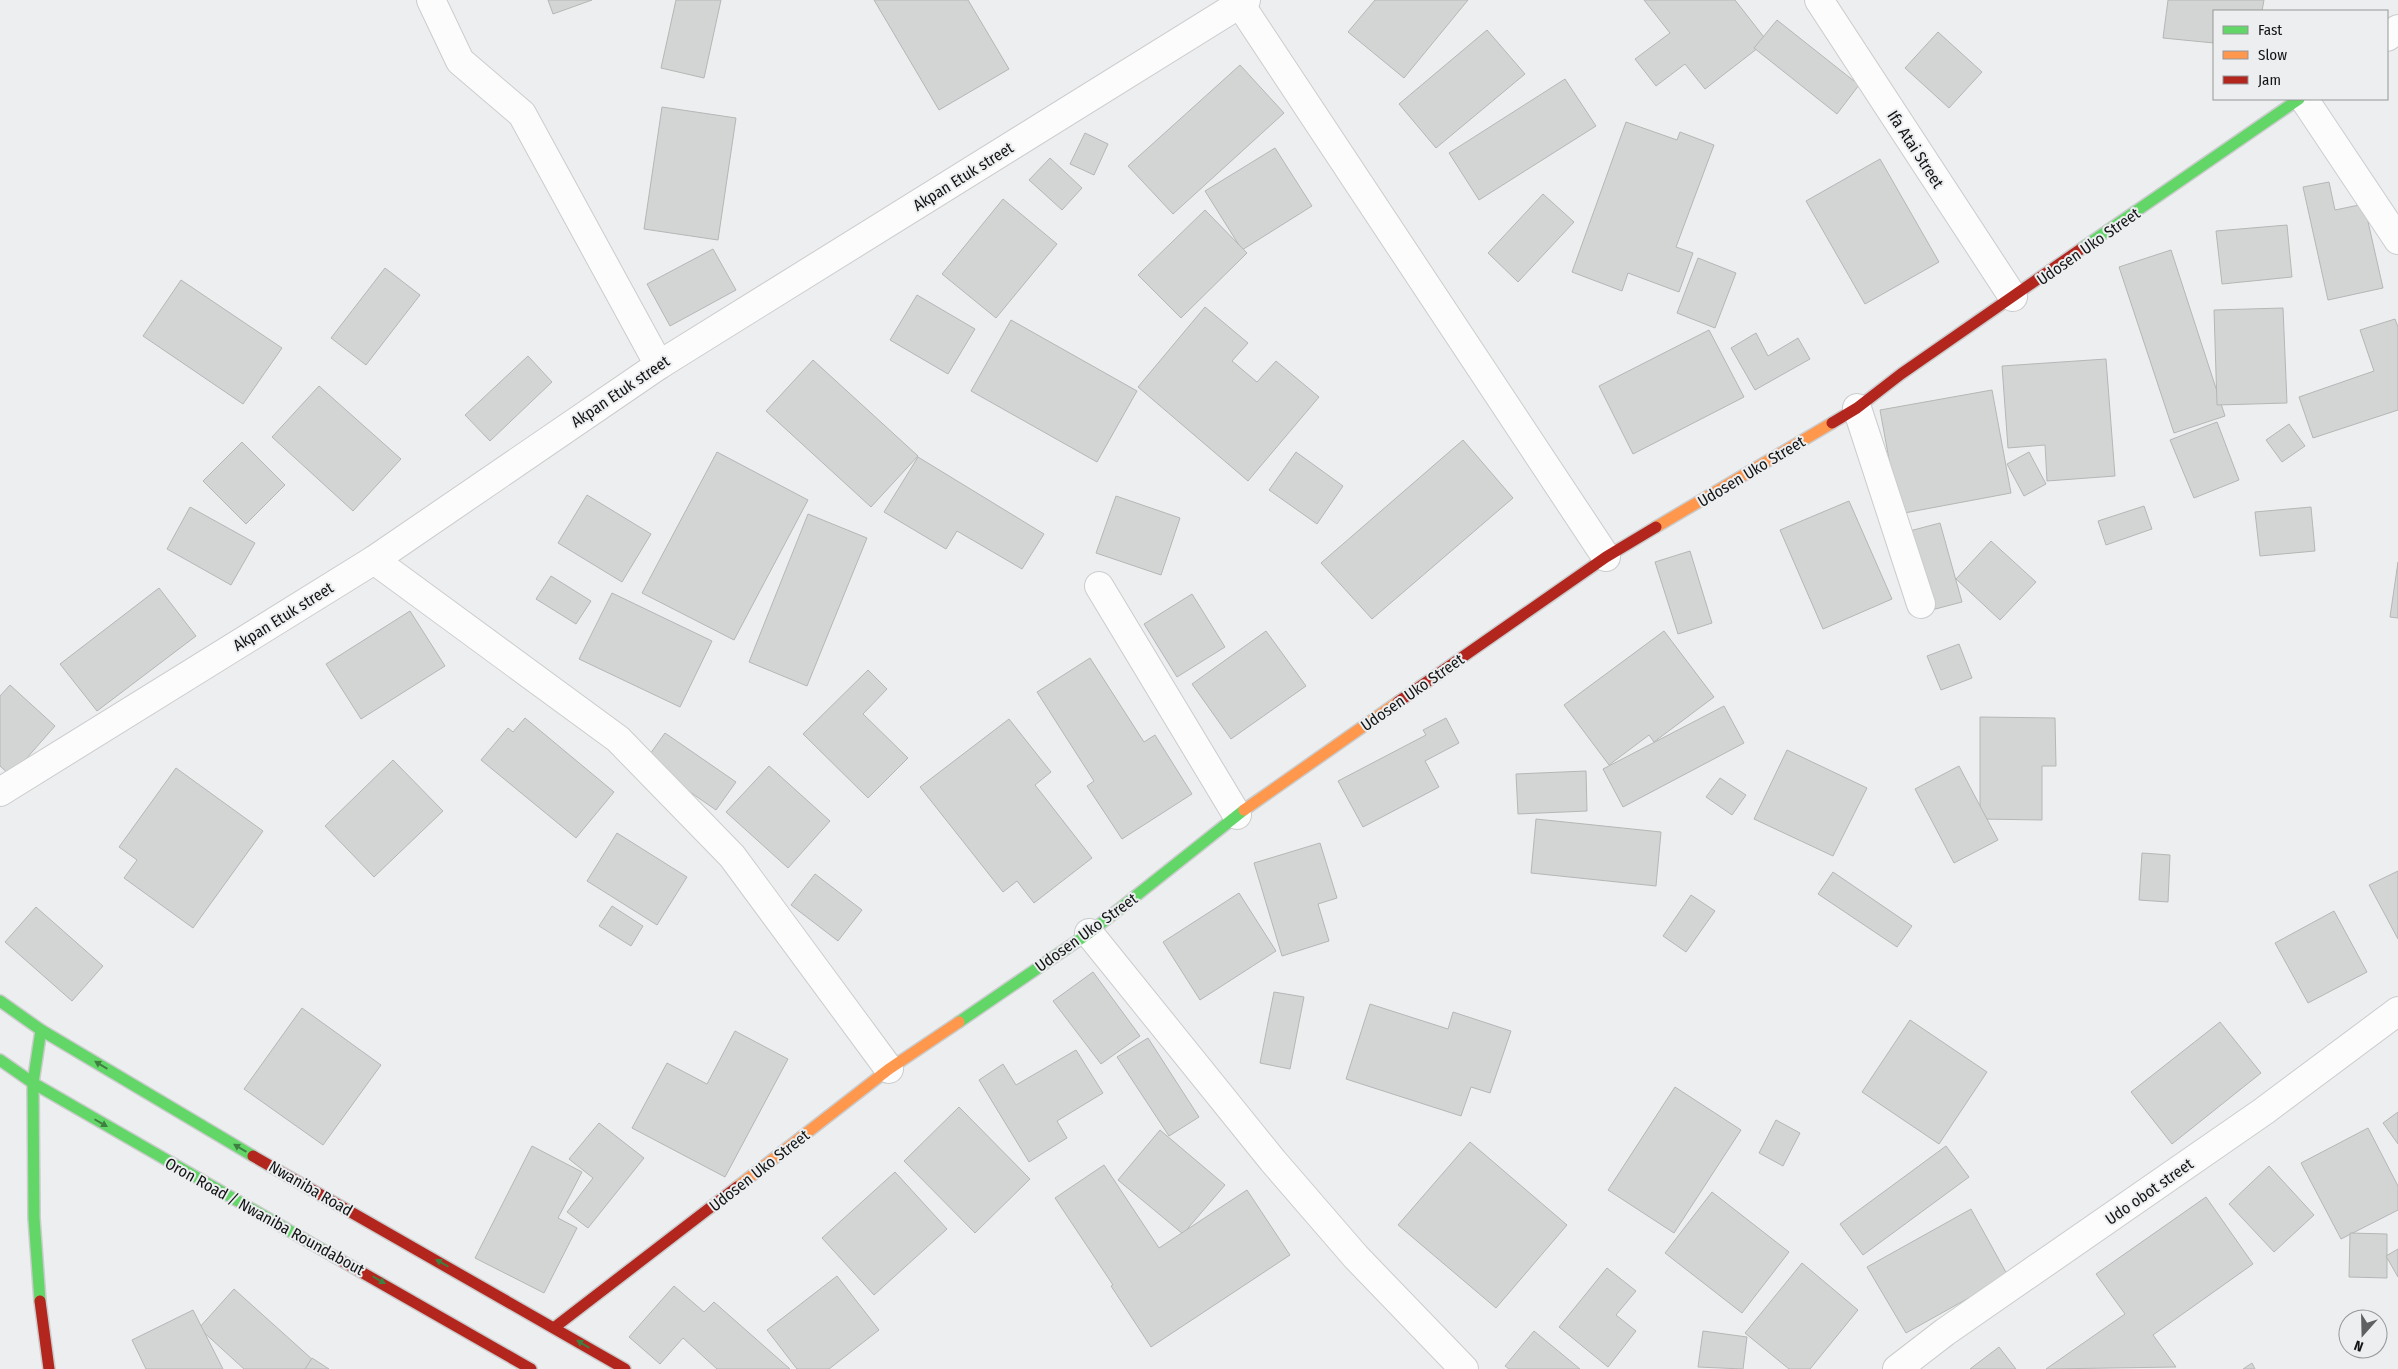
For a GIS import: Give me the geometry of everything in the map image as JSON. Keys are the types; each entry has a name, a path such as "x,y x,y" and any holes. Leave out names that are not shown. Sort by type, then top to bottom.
{"street":[{"path":"430,0 460,62 522,114 659,365"},
{"name":"Ifa Atai Street","path":"1819,0 2013,298"},
{"path":"1243,2 1606,557"},
{"name":"Akpan Etuk street","path":"0,792 374,560 659,365 1243,2"},
{"name":"Udosen Uko Street","path":"555,1327 889,1069 1089,933 1237,815 1606,557 1857,408 1901,374 2298,100"},
{"path":"2305,100 2398,240"},
{"path":"1857,408 1921,604"},
{"path":"374,560 618,739 732,856 889,1069"},
{"path":"1099,586 1237,815"},
{"path":"1089,933 1273,1160 1356,1256 1464,1369"},
{"name":"Nwaniba Road","path":"0,1002 41,1030 260,1160 555,1327 625,1369"},
{"name":"Udo obot street","path":"1897,1369 1945,1332 2264,1111 2398,1011"},
{"path":"41,1030 33,1083 34,1218 39,1295 49,1369"},
{"name":"Oron Road / Nwaniba Roundabout","path":"0,1060 33,1083 532,1369"}],"building":[{"path":"548,0 592,0 553,14"},
{"path":"676,0 721,0 704,78 661,68"},
{"path":"874,0 968,0 1009,69 939,110"},
{"path":"1375,0 1468,0 1404,78 1348,32"},
{"path":"1644,0 1735,0 1767,41 1705,89 1685,64 1656,86 1635,59 1670,33"},
{"path":"2168,0 2264,0 2262,10 2213,10 2213,43 2163,38"},
{"path":"1777,20 1859,85 1837,114 1754,48"},
{"path":"1487,30 1525,74 1436,148 1399,104"},
{"path":"1938,32 1982,72 1949,108 1905,68"},
{"path":"1240,65 1284,113 1173,214 1128,166"},
{"path":"1565,79 1596,126 1479,200 1449,153"},
{"path":"662,107 736,118 718,240 644,229"},
{"path":"1626,122 1677,140 1680,132 1714,145 1676,247 1693,253 1679,292 1628,273 1622,291 1572,272"},
{"path":"1085,133 1108,144 1094,175 1070,164"},
{"path":"1275,148 1312,206 1242,250 1205,191"},
{"path":"1050,158 1082,188 1062,210 1029,180"},
{"path":"1880,159 1939,262 1865,304 1806,201"},
{"path":"2329,182 2335,210 2364,204 2383,288 2328,300 2303,187"},
{"path":"1543,194 1574,222 1518,282 1488,253"},
{"path":"1003,199 1057,244 996,318 942,274"},
{"path":"1205,210 1247,253 1181,318 1138,275"},
{"path":"2287,225 2292,277 2222,284 2216,231"},
{"path":"713,249 736,290 670,326 647,284"},
{"path":"2171,250 2225,416 2174,433 2119,267"},
{"path":"1698,258 1736,273 1715,328 1677,313"},
{"path":"385,268 420,295 366,365 331,338"},
{"path":"181,280 282,348 243,404 143,336"},
{"path":"917,295 975,329 948,374 890,340"},
{"path":"1205,307 1248,343 1232,361 1257,382 1276,361 1319,397 1248,481 1138,387"},
{"path":"2283,308 2287,403 2217,405 2214,310"},
{"path":"2395,319 2398,327 2398,410 2313,438 2299,397 2374,371 2360,330"},
{"path":"1011,320 1137,391 1097,462 971,391"},
{"path":"1709,330 1744,397 1633,454 1599,386"},
{"path":"1756,333 1768,356 1798,338 1810,359 1755,390 1731,348"},
{"path":"528,356 552,382 490,441 465,415"},
{"path":"2106,359 2115,476 2047,481 2045,445 2008,448 2002,366"},
{"path":"813,360 918,456 871,507 766,411"},
{"path":"319,386 401,459 353,511 272,437"},
{"path":"1992,390 2011,493 1899,514 1880,410"},
{"path":"2217,422 2239,480 2194,498 2170,440"},
{"path":"2289,424 2305,446 2282,462 2266,440"},
{"path":"1463,440 1513,498 1372,619 1321,563"},
{"path":"242,442 285,485 246,524 203,481"},
{"path":"717,452 808,500 734,640 642,593"},
{"path":"1296,452 1343,486 1317,524 1269,490"},
{"path":"2029,452 2046,484 2024,496 2007,464"},
{"path":"918,457 1044,534 1022,569 957,531 946,549 884,512"},
{"path":"587,495 651,534 622,582 558,543"},
{"path":"1116,496 1180,518 1161,575 1096,553"},
{"path":"1849,501 1892,599 1823,629 1780,530"},
{"path":"2144,506 2152,529 2106,545 2098,521"},
{"path":"190,507 255,543 231,585 167,549"},
{"path":"2311,507 2315,551 2260,556 2255,512"},
{"path":"808,514 867,538 807,686 749,662"},
{"path":"1940,523 1962,602 1924,612 1902,533"},
{"path":"1991,541 2036,582 2000,620 1956,579"},
{"path":"1690,551 1712,623 1678,634 1655,562"},
{"path":"2398,562 2398,618 2390,617"},
{"path":"551,576 591,601 576,624 536,599"},
{"path":"159,588 196,636 97,711 60,664"},
{"path":"612,593 712,641 680,707 579,659"},
{"path":"1192,594 1225,647 1177,677 1144,624"},
{"path":"410,611 445,666 361,719 326,664"},
{"path":"1266,631 1306,686 1231,739 1192,684"},
{"path":"1664,631 1714,697 1654,742 1649,735 1609,765 1564,705"},
{"path":"1959,644 1972,678 1941,690 1927,656"},
{"path":"1090,658 1144,742 1155,735 1192,794 1122,839 1087,786 1094,781 1037,692"},
{"path":"868,670 887,689 863,714 908,758 868,798 803,734"},
{"path":"10,685 55,726 11,776 0,766 0,696"},
{"path":"1724,706 1744,743 1623,807 1603,769"},
{"path":"1980,717 2055,718 2056,766 2042,766 2042,820 1980,819"},
{"path":"525,718 614,792 576,838 481,760 508,728 513,732"},
{"path":"1446,718 1459,743 1425,761 1439,787 1363,827 1338,781 1426,735 1423,730"},
{"path":"1009,719 1051,772 1035,785 1092,858 1034,903 1017,881 1003,892 920,787"},
{"path":"665,733 736,782 716,810 645,761"},
{"path":"1787,750 1867,788 1833,856 1754,819"},
{"path":"393,760 443,811 374,877 325,826"},
{"path":"769,766 830,821 788,868 726,812"},
{"path":"1959,766 1998,840 1954,863 1915,789"},
{"path":"176,768 263,831 193,928 124,878 137,860 119,847"},
{"path":"1586,771 1587,811 1518,814 1516,774"},
{"path":"1720,778 1746,795 1732,815 1706,797"},
{"path":"1536,819 1661,832 1656,886 1531,873"},
{"path":"617,833 687,877 657,925 587,881"},
{"path":"1320,843 1337,898 1318,904 1329,941 1282,956 1254,863"},
{"path":"2142,853 2170,855 2168,902 2139,900"},
{"path":"2398,871 2398,939 2369,885"},
{"path":"1833,872 1912,926 1897,947 1818,894"},
{"path":"815,874 862,910 838,941 791,905"},
{"path":"1239,893 1276,951 1200,1000 1163,942"},
{"path":"1691,895 1715,911 1686,952 1663,936"},
{"path":"612,906 643,926 631,946 599,926"},
{"path":"36,907 103,966 72,1001 5,942"},
{"path":"2334,911 2367,972 2308,1003 2275,943"},
{"path":"1093,972 1140,1036 1101,1064 1053,1001"},
{"path":"1274,992 1304,997 1290,1069 1260,1063"},
{"path":"1370,1004 1448,1029 1453,1012 1511,1031 1490,1093 1471,1087 1461,1116 1346,1079"},
{"path":"302,1008 381,1065 323,1145 244,1089"},
{"path":"1910,1020 1987,1072 1939,1144 1862,1092"},
{"path":"2220,1022 2261,1073 2172,1144 2131,1092"},
{"path":"735,1031 788,1059 725,1177 632,1128 667,1063 707,1084"},
{"path":"1148,1038 1199,1117 1169,1136 1117,1057"},
{"path":"1076,1050 1103,1093 1057,1121 1067,1138 1029,1162 979,1080 1003,1064 1016,1085"},
{"path":"1675,1087 1741,1130 1674,1233 1608,1190"},
{"path":"959,1107 1030,1179 975,1233 904,1161"},
{"path":"2398,1112 2398,1144 2383,1123"},
{"path":"1776,1120 1800,1133 1783,1166 1759,1153"},
{"path":"599,1123 644,1158 588,1228 567,1212 593,1178 569,1159"},
{"path":"2368,1128 2398,1186 2398,1210 2341,1239 2301,1163"},
{"path":"1160,1130 1225,1185 1183,1234 1118,1180"},
{"path":"1470,1142 1567,1225 1496,1308 1398,1225"},
{"path":"532,1146 582,1172 558,1218 577,1228 544,1293 475,1258"},
{"path":"1946,1146 1969,1177 1863,1255 1840,1224"},
{"path":"1104,1165 1159,1248 1247,1190 1290,1255 1151,1347 1111,1286 1113,1285 1055,1198"},
{"path":"2269,1166 2314,1215 2274,1252 2229,1204"},
{"path":"895,1172 947,1229 874,1295 822,1238"},
{"path":"1712,1192 1789,1252 1742,1313 1665,1253"},
{"path":"2206,1197 2253,1264 2153,1335 2176,1367 2046,1369 2125,1314 2096,1274"},
{"path":"1971,1209 2008,1276 1906,1333 1867,1267"},
{"path":"2350,1233 2387,1234 2387,1278 2349,1277"},
{"path":"2398,1249 2398,1277 2386,1256"},
{"path":"1802,1263 1858,1310 1810,1369 1789,1369 1745,1333"},
{"path":"1607,1268 1636,1291 1616,1315 1636,1331 1608,1367 1559,1327"},
{"path":"837,1276 879,1330 829,1369 797,1369 767,1330"},
{"path":"674,1286 704,1312 714,1302 790,1369 717,1369 683,1338 660,1364 629,1337"},
{"path":"234,1289 313,1360 305,1369 244,1369 199,1328"},
{"path":"193,1310 223,1369 146,1369 132,1340"},
{"path":"1534,1331 1580,1369 1509,1369 1505,1366"},
{"path":"1703,1331 1747,1337 1743,1369 1698,1367"},
{"path":"1999,1347 2016,1369 1970,1369"},
{"path":"312,1358 329,1369 305,1369"},
{"path":"2252,1363 2255,1369 2243,1369"}],"traffic: fast":[{"path":"2081,249 2298,100"},
{"path":"959,1022 1089,933 1244,810"},
{"path":"0,1001 41,1030 253,1156"},
{"path":"40,1301 34,1218 33,1083 41,1030"},
{"path":"0,1060 33,1083 335,1257"}],"traffic: slow":[{"path":"1656,527 1832,423"},
{"path":"1244,810 1398,702"},
{"path":"737,1187 889,1069 959,1022"}],"traffic: jam":[{"path":"1832,423 1857,408 1901,374 2081,249"},
{"path":"1398,702 1606,557 1656,527"},
{"path":"253,1156 625,1369"},
{"path":"555,1327 737,1187"},
{"path":"335,1257 531,1369"},
{"path":"40,1301 49,1369"}]}
